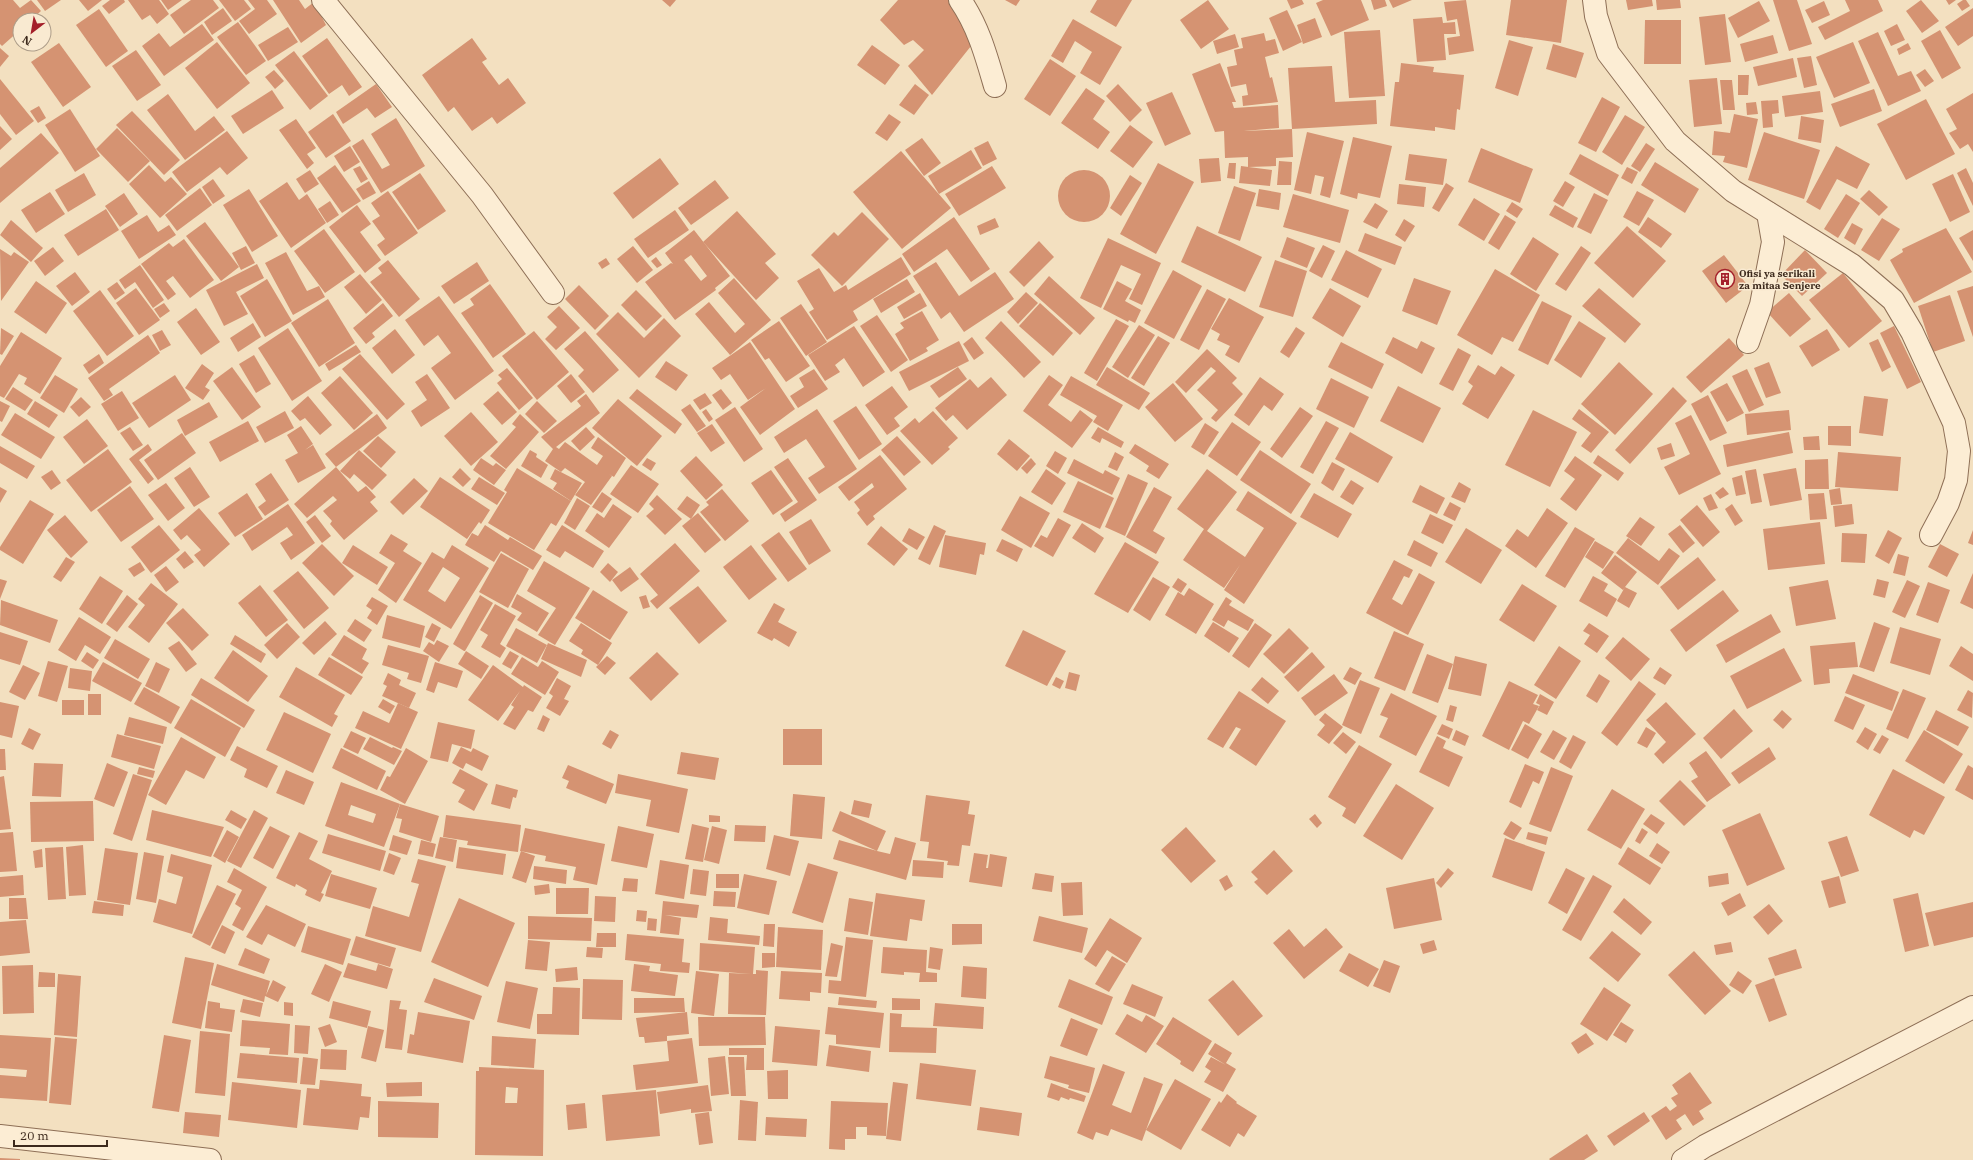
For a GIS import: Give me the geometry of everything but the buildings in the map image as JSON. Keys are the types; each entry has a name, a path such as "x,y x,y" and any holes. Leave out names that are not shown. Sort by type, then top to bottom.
{"street":[{"path":"324,0 482,195 553,292"},
{"path":"960,0 971,16 980,36 995,86"},
{"path":"1594,0 1596,16 1608,53 1675,141 1733,191 1852,265 1893,300 1912,332 1954,423 1958,451 1956,480 1950,498 1931,535"},
{"path":"1748,342 1761,305 1773,242 1768,213"},
{"path":"1683,1160 1705,1146 1973,1007"},
{"path":"0,1136 210,1160"}],"place":[{"name":"Ofisi ya serikali za mitaa Senjere","path":"1725,279"}]}
